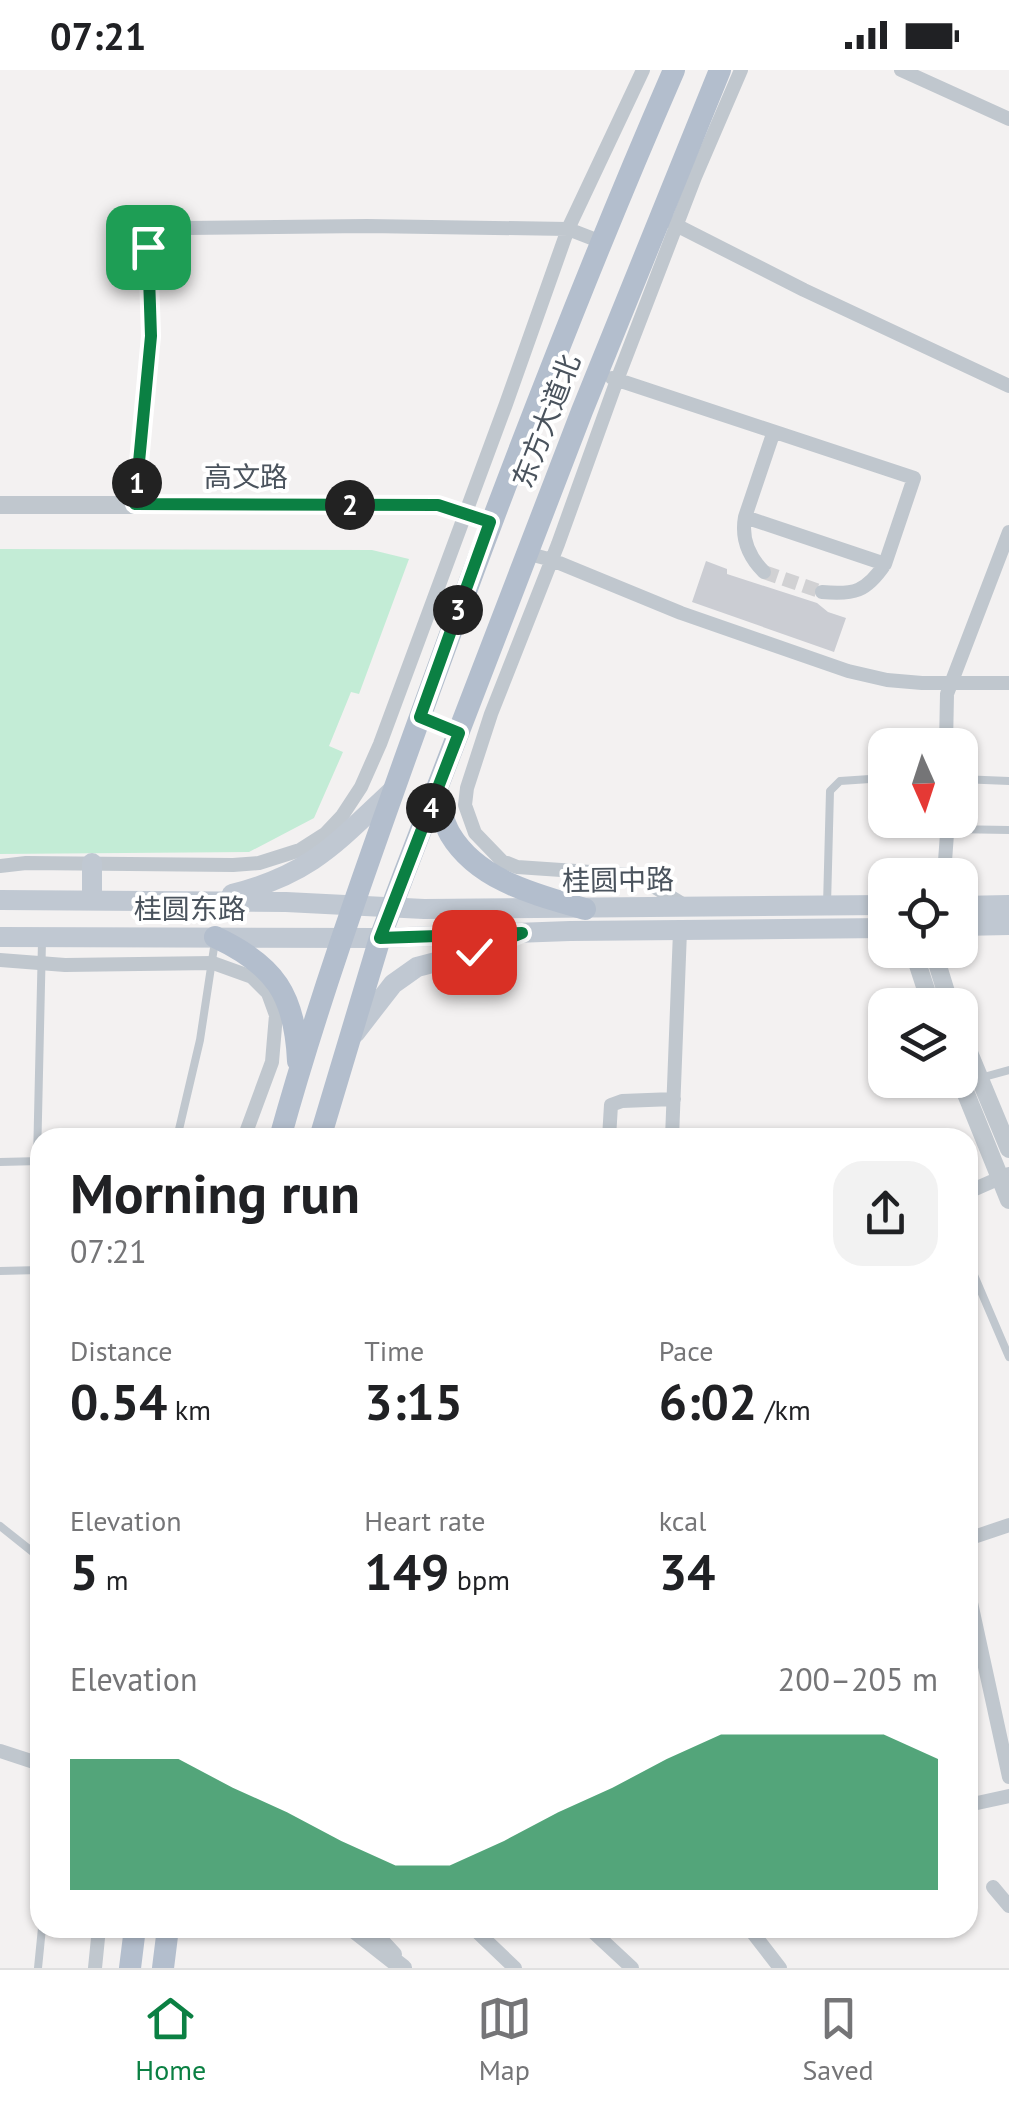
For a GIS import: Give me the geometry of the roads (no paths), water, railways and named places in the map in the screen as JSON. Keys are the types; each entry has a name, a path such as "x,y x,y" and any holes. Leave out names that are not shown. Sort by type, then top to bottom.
{"main road":[{"name":"东方大道北","path":"283,1128 342,936 490,522 600,241 674,70"},
{"name":"东方大道北","path":"323,1128 391,908 526,553 607,376 668,220 720,70"},
{"path":"420,717 459,733"},
{"path":"202,901 278,882 310,864 346,836 395,788"},
{"path":"435,797 450,835 484,869 535,894 585,909"},
{"path":"92,864 92,898"},
{"name":"桂圆东路","path":"0,900 92,898 353,906"},
{"name":"桂圆中路","path":"353,906 585,909 868,905"},
{"path":"978,906 1009,906"},
{"path":"978,926 1009,925"},
{"name":"桂圆中路","path":"380,938 868,928"},
{"path":"348,1043 394,984 418,968 522,933"},
{"name":"桂圆东路","path":"0,936 380,938"},
{"path":"215,937 268,970 284,990 297,1040 298,1072"},
{"path":"130,1968 134,1938"},
{"path":"163,1968 167,1938"}],"street":[{"path":"0,866 259,863 300,850 326,834 342,816 380,744 568,228 643,70"},
{"path":"741,70 668,220 804,290 1009,386"},
{"path":"900,70 1009,118"},
{"path":"135,504 151,336 148,255 152,236 186,228 227,226 568,228 600,241"},
{"path":"685,906 635,876 517,867 502,861 469,822 465,805 490,714 552,560 607,376 914,478 884,564 874,579 850,594 822,592"},
{"path":"764,572 747,548 742,531 773,434"},
{"name":"高文路","path":"0,505 438,505 490,522"},
{"path":"745,517 884,564"},
{"path":"946,728 946,704 953,682 1009,532"},
{"path":"526,553 680,613 848,671 887,680 1009,682"},
{"path":"673,1128 680,931"},
{"path":"0,960 40,964 213,963 252,977 268,994 276,1015 272,1062 248,1128"},
{"path":"978,1097 1009,1149"},
{"path":"974,1098 1004,1176 1009,1200"},
{"path":"610,1128 611,1105 674,1099"},
{"path":"978,1188 1004,1176"},
{"path":"978,1536 1009,1525"},
{"path":"978,1636 1009,1777"},
{"path":"0,1752 30,1761"},
{"path":"978,1803 1009,1796"},
{"path":"993,1888 1009,1906"},
{"path":"95,1968 97,1938"},
{"path":"364,1938 403,1968"},
{"path":"380,1938 403,1968"},
{"path":"484,1938 516,1968"},
{"path":"600,1938 632,1968"},
{"path":"757,1938 780,1968"}],"lane":[{"path":"827,906 830,791 840,781 868,779"},
{"path":"978,780 1009,781"},
{"path":"978,827 1009,830"},
{"path":"38,1128 43,936"},
{"path":"179,1128 200,1040 215,937"},
{"path":"978,1077 1009,1070"},
{"path":"0,1162 30,1161"},
{"path":"0,1271 30,1270"},
{"path":"978,1285 1009,1357"},
{"path":"0,1526 30,1550"},
{"path":"38,1968 41,1938"}],"tunnel":[{"path":"764,572 822,592"}]}
